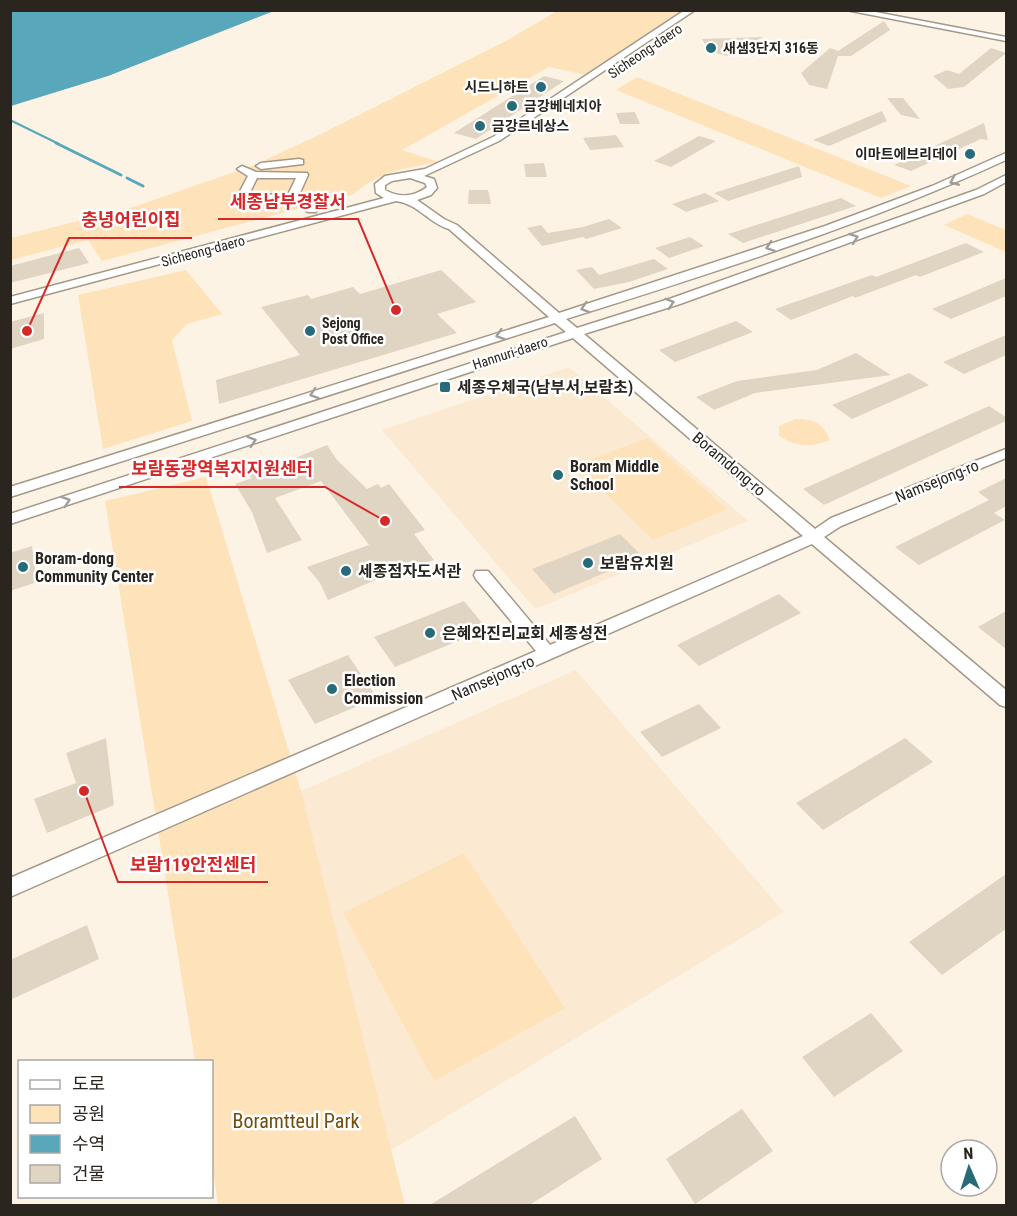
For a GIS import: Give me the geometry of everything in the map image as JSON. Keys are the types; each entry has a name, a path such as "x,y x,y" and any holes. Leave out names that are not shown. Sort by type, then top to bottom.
{"street":[{"name":"Sicheong-daero","path":"10,293 287,221 371,196 389,178 428,172 496,139 691,10"},
{"name":"Sicheong-daero","path":"10,302 399,198 418,196 440,177 515,138 705,10"},
{"path":"850,10 1006,39"},
{"path":"995,29 1006,32"},
{"name":"Hannuri-daero","path":"10,492 652,288 829,228 955,181 1006,156"},
{"path":"299,162 242,169 254,175 303,176 315,171"},
{"path":"254,175 238,199 292,198 312,210"},
{"path":"379,188 384,194 419,204 444,225 453,227 454,222 429,196 430,188 425,178 411,175"},
{"path":"292,198 303,176"},
{"name":"Hannuri-daero","path":"10,519 676,301 980,192 1006,178"},
{"name":"Boramdong-ro","path":"453,227 574,333 1006,700"},
{"name":"Namsejong-ro","path":"10,888 813,537 836,522 1006,453"},
{"path":"482,575 548,654"}],"shaded area":[{"name":"Boram Middle School","path":"569,367 748,521 535,609 382,430"},
{"path":"576,670 784,912 390,1151 301,791"}],"green space":[{"path":"557,11 684,11 586,75 549,67 402,150 439,162 383,175 354,194 102,261 88,240 11,260 11,238 133,207 252,166 504,42"},
{"path":"637,77 911,186 881,198 616,90"},
{"path":"967,214 1006,230 1006,252 944,225"},
{"path":"186,270 222,314 187,324 172,340 192,421 103,449 78,295"},
{"path":"795,419 821,425 830,440 804,445 779,436 779,426"},
{"path":"647,438 727,509 653,540 576,465"},
{"name":"Boramtteul Park","path":"206,477 301,791 405,1205 218,1205 213,1170 213,1060 195,1060 105,501"},
{"path":"464,853 565,1008 434,1081 343,913"}],"water":[{"path":"11,10 274,11 108,76 11,106"}],"building":[{"path":"884,21 890,30 851,56 838,56 827,89 809,85 801,73 830,48 838,51"},
{"path":"763,37 727,56 709,51 702,39"},
{"path":"991,48 1006,53 964,87 948,89 933,76 947,70 959,74"},
{"path":"544,76 564,81 476,139 454,133"},
{"path":"887,98 903,98 920,119 901,115"},
{"path":"882,111 887,121 829,146 813,140"},
{"path":"635,112 640,124 620,124 616,113"},
{"path":"984,123 988,140 981,139 911,171 894,165"},
{"path":"616,135 624,147 590,150 583,138"},
{"path":"699,136 716,141 671,167 654,161"},
{"path":"544,163 547,177 526,177 524,164"},
{"path":"799,166 802,177 728,201 714,193"},
{"path":"469,190 488,190 491,204 468,204"},
{"path":"705,193 719,201 686,212 672,204"},
{"path":"841,198 856,206 743,243 728,234"},
{"path":"609,219 622,228 586,239 583,237 542,246 527,228 541,225 548,233 583,227"},
{"path":"690,237 704,246 669,258 655,248"},
{"path":"966,243 984,252 920,277 916,275 855,298 853,296 791,320 775,309 872,275 876,277"},
{"path":"79,248 89,263 10,283 10,266"},
{"path":"654,259 668,269 629,282 594,289 576,270 592,267 599,275"},
{"path":"441,270 476,302 437,314 457,333 219,404 216,380 300,355 261,307 308,295 311,299 353,287 360,294"},
{"path":"1006,278 1006,296 951,319 932,309"},
{"path":"44,313 44,339 10,349 10,322"},
{"path":"736,321 753,332 675,362 659,350"},
{"path":"1006,335 1006,355 964,374 943,362"},
{"path":"856,353 891,375 755,393 714,410 696,397 737,381 817,370"},
{"path":"909,373 929,385 852,419 832,405"},
{"path":"989,406 1006,417 1006,421 824,505 803,489"},
{"path":"327,445 337,460 367,489 378,484 381,488 389,484 425,530 414,534 434,560 385,576 328,600 320,583 307,567 369,545 321,481 275,498 302,540 267,553 252,512 235,484 252,478 246,473 288,461"},
{"path":"1006,478 1006,506 994,513 1005,520 919,565 895,547 989,500 978,492"},
{"name":"보람유치원","path":"620,534 643,557 554,594 532,569"},
{"name":"Boram-dong Community Center","path":"32,546 37,582 10,591 10,553"},
{"path":"779,594 801,613 699,666 677,645"},
{"name":"은혜와진리교회 세종성전","path":"464,601 487,629 395,667 374,637"},
{"path":"1006,611 1006,649 978,627"},
{"name":"Election Commission","path":"348,655 377,698 315,724 288,680"},
{"path":"699,704 721,728 662,757 640,732"},
{"path":"106,738 114,805 47,833 34,799 76,783 66,753"},
{"path":"905,738 933,762 823,830 796,803"},
{"path":"1006,874 1006,929 942,975 909,942"},
{"path":"87,925 99,959 10,1000 10,960"},
{"path":"871,1013 903,1051 834,1097 802,1057"},
{"path":"742,1109 773,1151 695,1204 666,1159"},
{"path":"575,1116 602,1159 528,1206 428,1206"}],"waterway":[{"path":"10,120 59,144"},
{"path":"56,143 121,175"},
{"path":"127,178 143,186"}],"place":[{"name":"새샘3단지 316동","path":"711,48"},
{"name":"시드니하트","path":"541,87"},
{"name":"금강베네치아","path":"512,106"},
{"name":"금강르네상스","path":"480,126"},
{"name":"이마트에브리데이","path":"970,154"},
{"name":"세종남부경찰서","path":"396,310"},
{"name":"충녕어린이집","path":"27,331"},
{"name":"Sejong Post Office","path":"310,331"},
{"name":"세종우체국(남부서,보람초)","path":"445,387"},
{"name":"Boram Middle School","path":"558,475"},
{"name":"보람동광역복지지원센터","path":"385,521"},
{"name":"보람유치원","path":"588,563"},
{"name":"Boram-dong Community Center","path":"23,567"},
{"name":"세종점자도서관","path":"346,571"},
{"name":"은혜와진리교회 세종성전","path":"430,633"},
{"name":"Election Commission","path":"332,689"},
{"name":"보람119안전센터","path":"84,791"}]}
